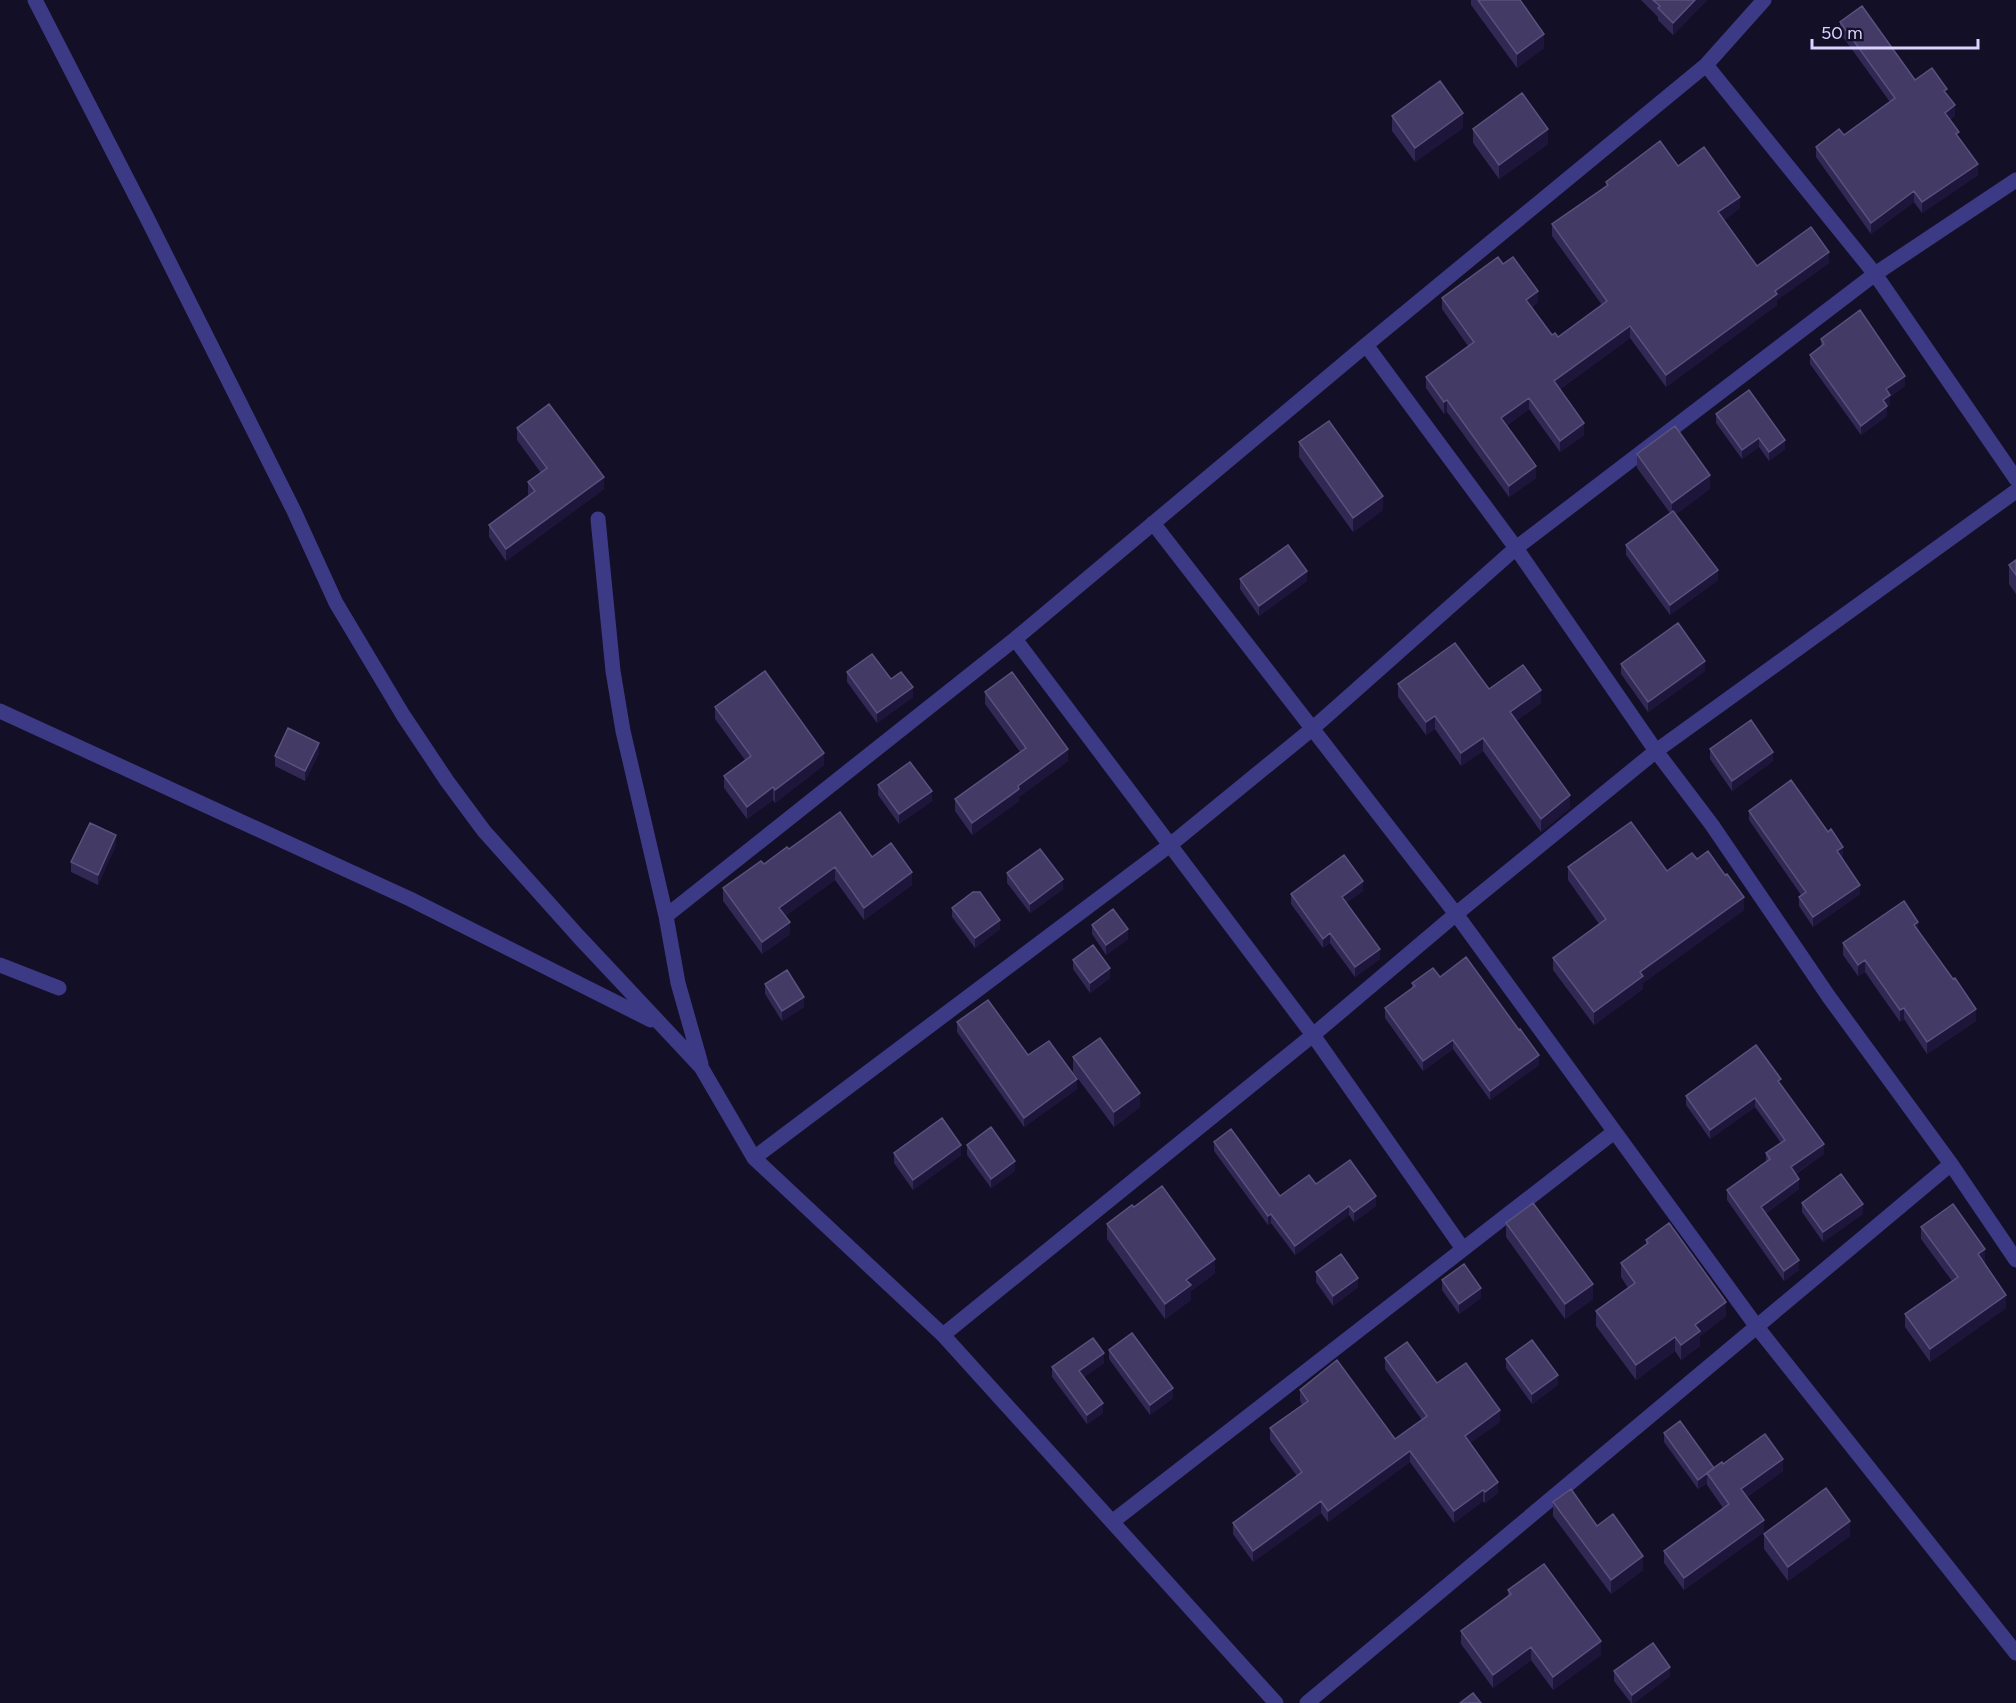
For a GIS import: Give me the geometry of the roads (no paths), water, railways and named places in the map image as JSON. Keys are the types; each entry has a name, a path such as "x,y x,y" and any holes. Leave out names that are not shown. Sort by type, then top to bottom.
{"street":[{"path":"35,0 293,509 336,603 403,716 447,781 484,831 579,937 701,1067 754,1158 943,1335 1276,1703"},
{"path":"666,916 1015,639 1366,345 1706,65 1764,0"},
{"path":"1706,65 1875,274 2016,479"},
{"path":"754,1158 1170,845 1312,729 1516,548 1875,274 2016,180"},
{"path":"1366,345 1516,548 1656,751 1712,825 1829,997 1951,1164 2016,1260"},
{"path":"943,1335 1313,1035 1456,914 1656,751 2016,491"},
{"path":"598,519 613,671 623,731 666,916 678,983 701,1067"},
{"path":"1153,524 1456,914 1757,1327 2016,1653"},
{"path":"1015,639 1313,1035 1463,1249"},
{"path":"0,711 410,899 662,1026"},
{"path":"0,965 59,988"},
{"path":"1112,1522 1614,1132"},
{"path":"1307,1703 1951,1164"}]}
